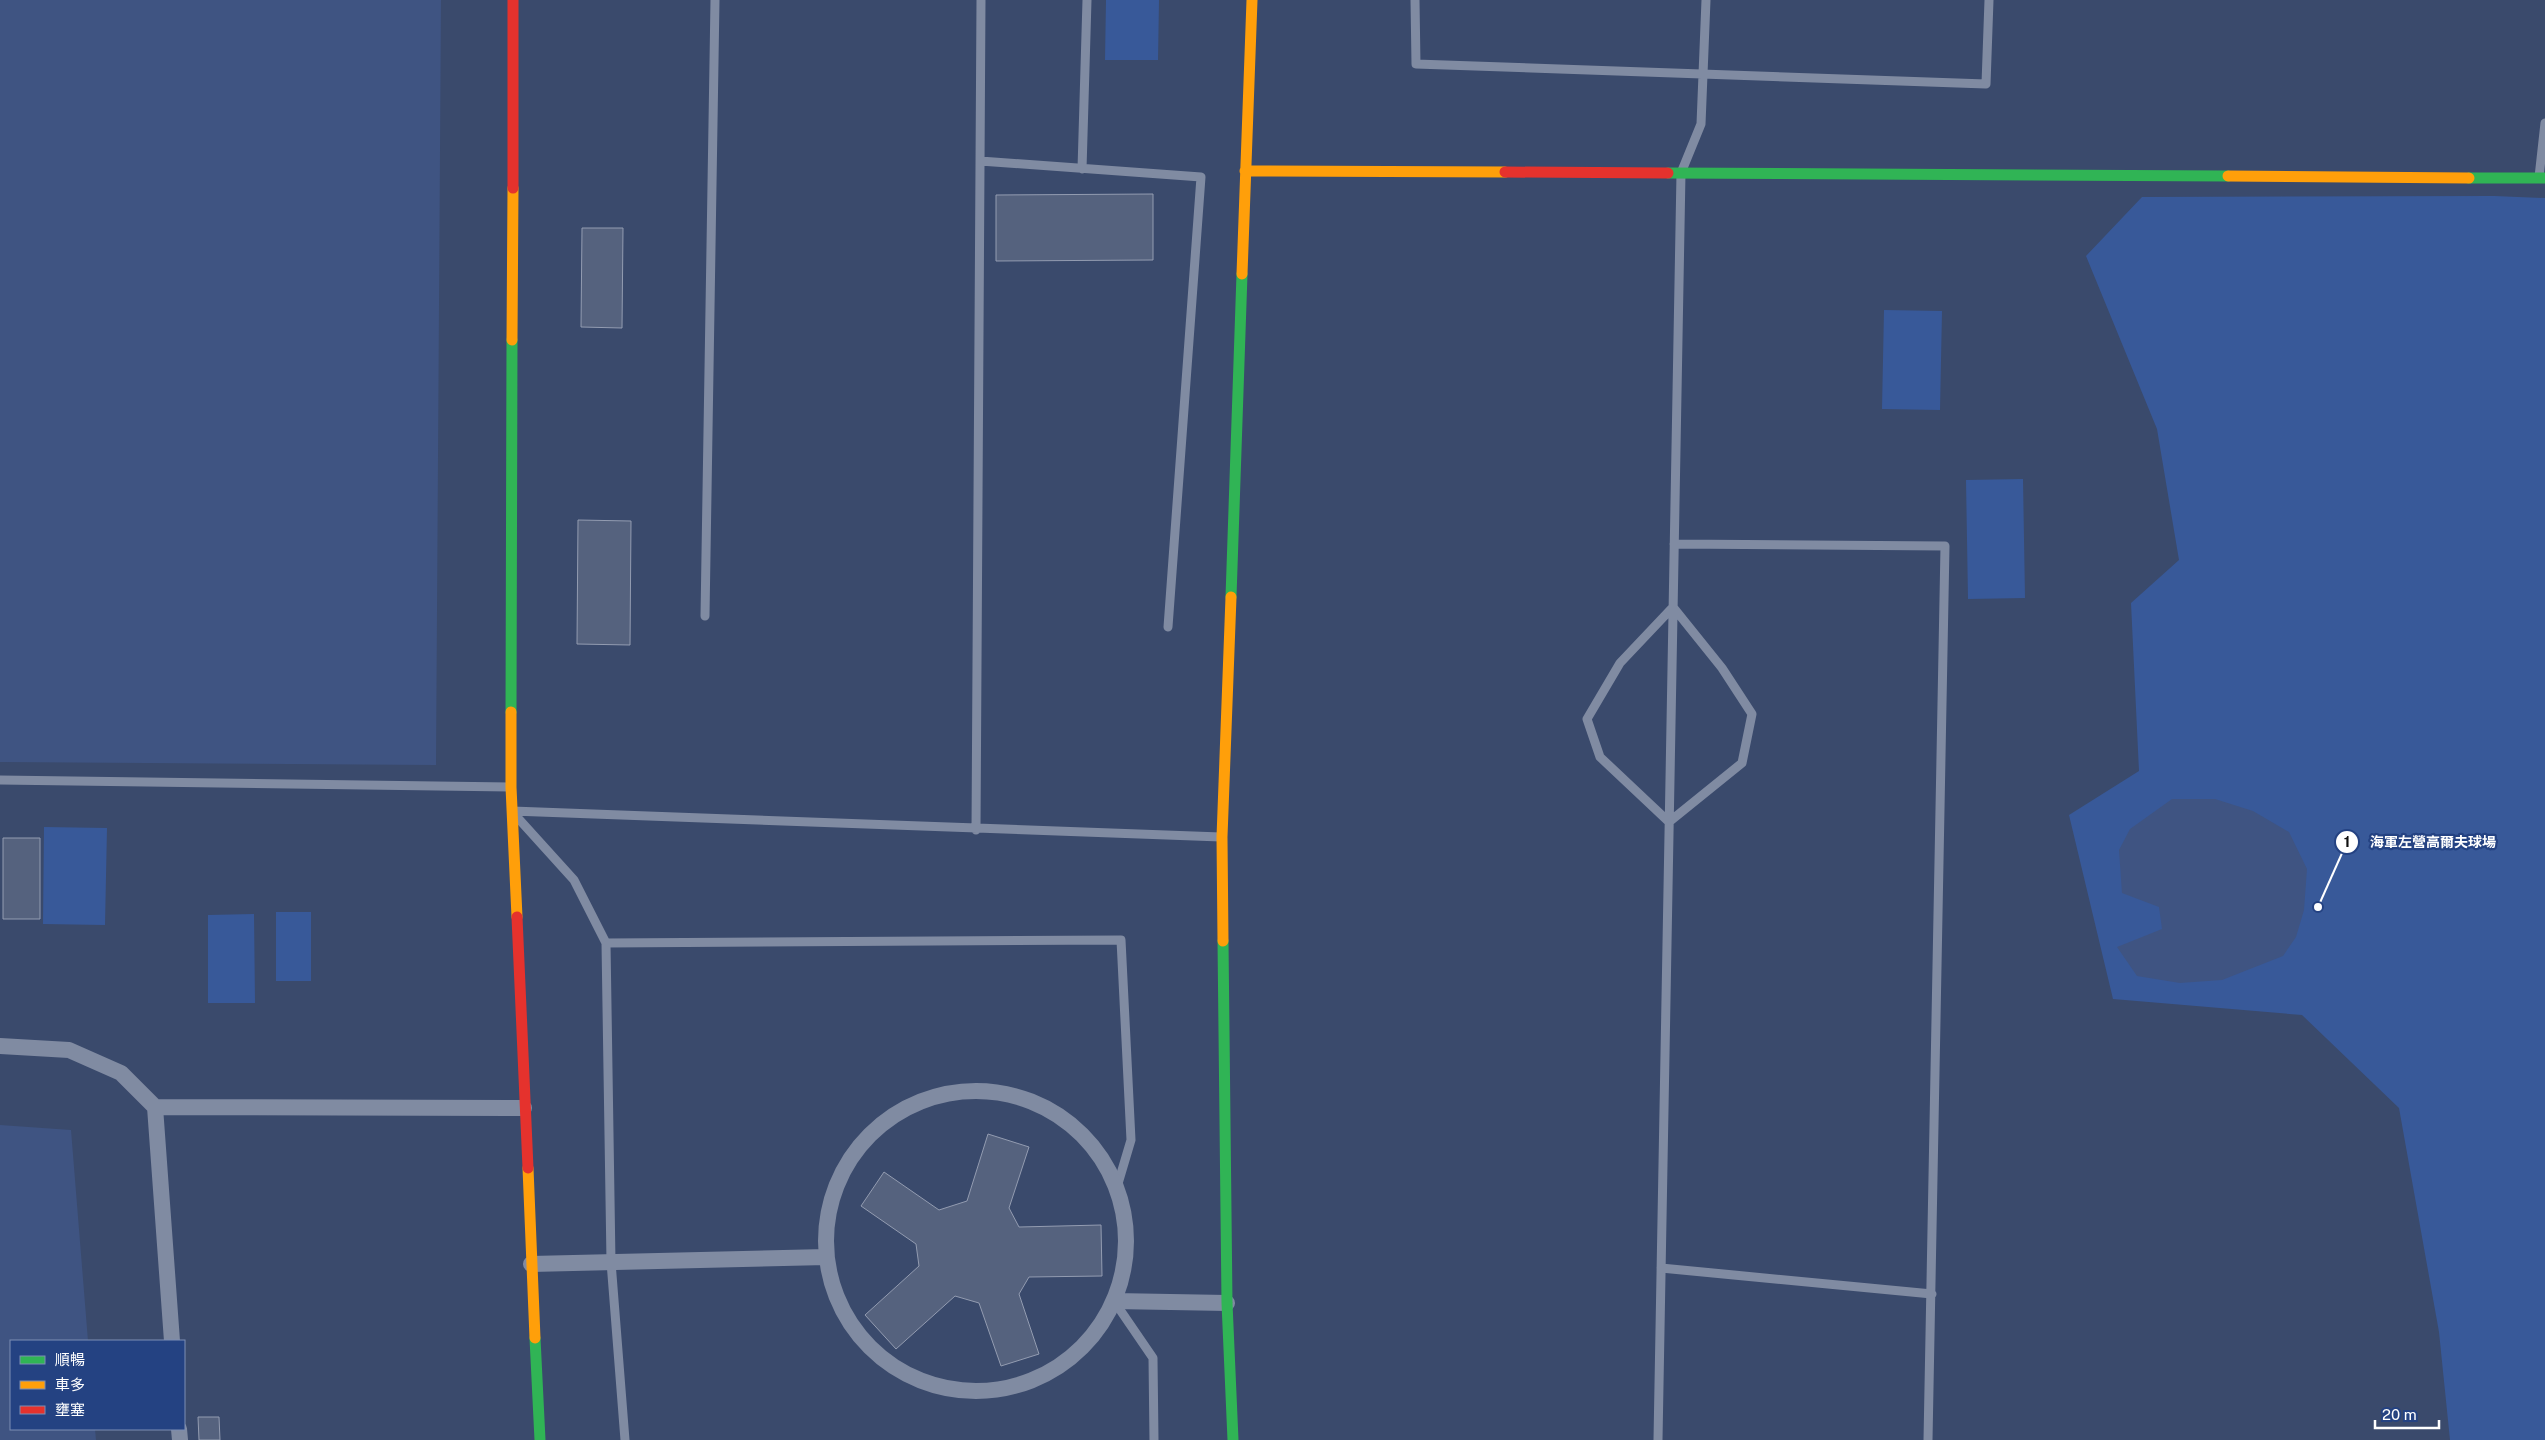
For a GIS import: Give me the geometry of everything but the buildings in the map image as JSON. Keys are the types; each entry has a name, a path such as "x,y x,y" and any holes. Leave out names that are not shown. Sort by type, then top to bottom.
{"street":[{"path":"514,0 511,786 540,1440"},
{"path":"1233,1440 1227,1303 1222,837 1252,0"},
{"path":"1245,171 2542,178"},
{"path":"0,1046 69,1050 121,1073 155,1107 172,1340"},
{"path":"976,1091 1003,1094 1046,1108 1075,1129 1094,1149 1116,1187 1126,1225 1125,1263 1114,1301 1099,1327 1079,1350 1055,1369 1028,1382 998,1390 961,1390 938,1386 909,1376 884,1360 862,1339 844,1314 832,1286 826,1257 826,1221 835,1186 852,1155 877,1128 899,1113 940,1095 976,1091"},
{"path":"155,1107 524,1108"},
{"path":"531,1264 826,1257"},
{"path":"1114,1301 1227,1303"}],"lane":[{"path":"705,616 715,0"},
{"path":"976,830 981,0"},
{"path":"1082,168 1087,0"},
{"path":"1415,0 1416,64 1986,84 1989,0"},
{"path":"1658,1440 1681,173 1701,124 1706,0"},
{"path":"2542,178 2545,123"},
{"path":"980,161 1201,177 1168,627"},
{"path":"1674,544 1945,546 1928,1440"},
{"path":"1669,822 1600,757 1587,718 1620,663 1673,606"},
{"path":"1669,822 1742,763 1752,714 1722,668 1673,606"},
{"path":"0,780 511,786"},
{"path":"512,811 976,830 1222,837"},
{"path":"512,811 574,880 606,943 611,1262 625,1440"},
{"path":"606,943 1121,940 1131,1140 1116,1187"},
{"path":"1661,1268 1932,1294"},
{"path":"1114,1301 1153,1358 1154,1440"}],"shaded area":[{"path":"0,0 441,0 436,765 0,762"},
{"path":"1106,0 1159,0 1158,60 1105,60"},
{"path":"2494,196 2545,198 2545,1440 2450,1440 2439,1332 2399,1108 2302,1015 2113,999 2069,815 2139,771 2131,603 2179,560 2157,429 2086,256 2142,197"},
{"path":"1884,310 1942,311 1940,410 1882,409"},
{"path":"2023,479 2025,598 1968,599 1966,480"},
{"path":"2172,799 2215,799 2253,811 2289,832 2307,869 2304,910 2296,937 2283,956 2222,980 2180,983 2137,976 2117,947 2162,929 2159,907 2122,893 2119,850 2130,829"},
{"path":"44,827 107,828 105,925 43,924"},
{"path":"276,912 311,912 311,981 276,981"},
{"path":"254,914 255,1003 208,1003 208,915"},
{"path":"0,1125 71,1130 88,1340 10,1340 10,1430 95,1430 96,1440 0,1440"}],"traffic: fast":[{"path":"1668,173 2228,176"},
{"path":"2469,178 2545,178"},
{"path":"1231,597 1242,274"},
{"path":"511,712 512,340"},
{"path":"1223,941 1227,1303 1233,1440"},
{"path":"535,1338 540,1440"}],"traffic: slow":[{"path":"1242,274 1252,0"},
{"path":"1245,171 1505,172"},
{"path":"2228,176 2469,178"},
{"path":"512,340 513,188"},
{"path":"1223,941 1222,837 1231,597"},
{"path":"511,712 511,787 517,917"},
{"path":"528,1168 535,1338"}],"traffic: jam":[{"path":"513,0 513,188"},
{"path":"1505,172 1668,173"},
{"path":"517,917 528,1168"}],"place":[{"name":"海軍左營高爾夫球場","path":"2318,907"}]}
